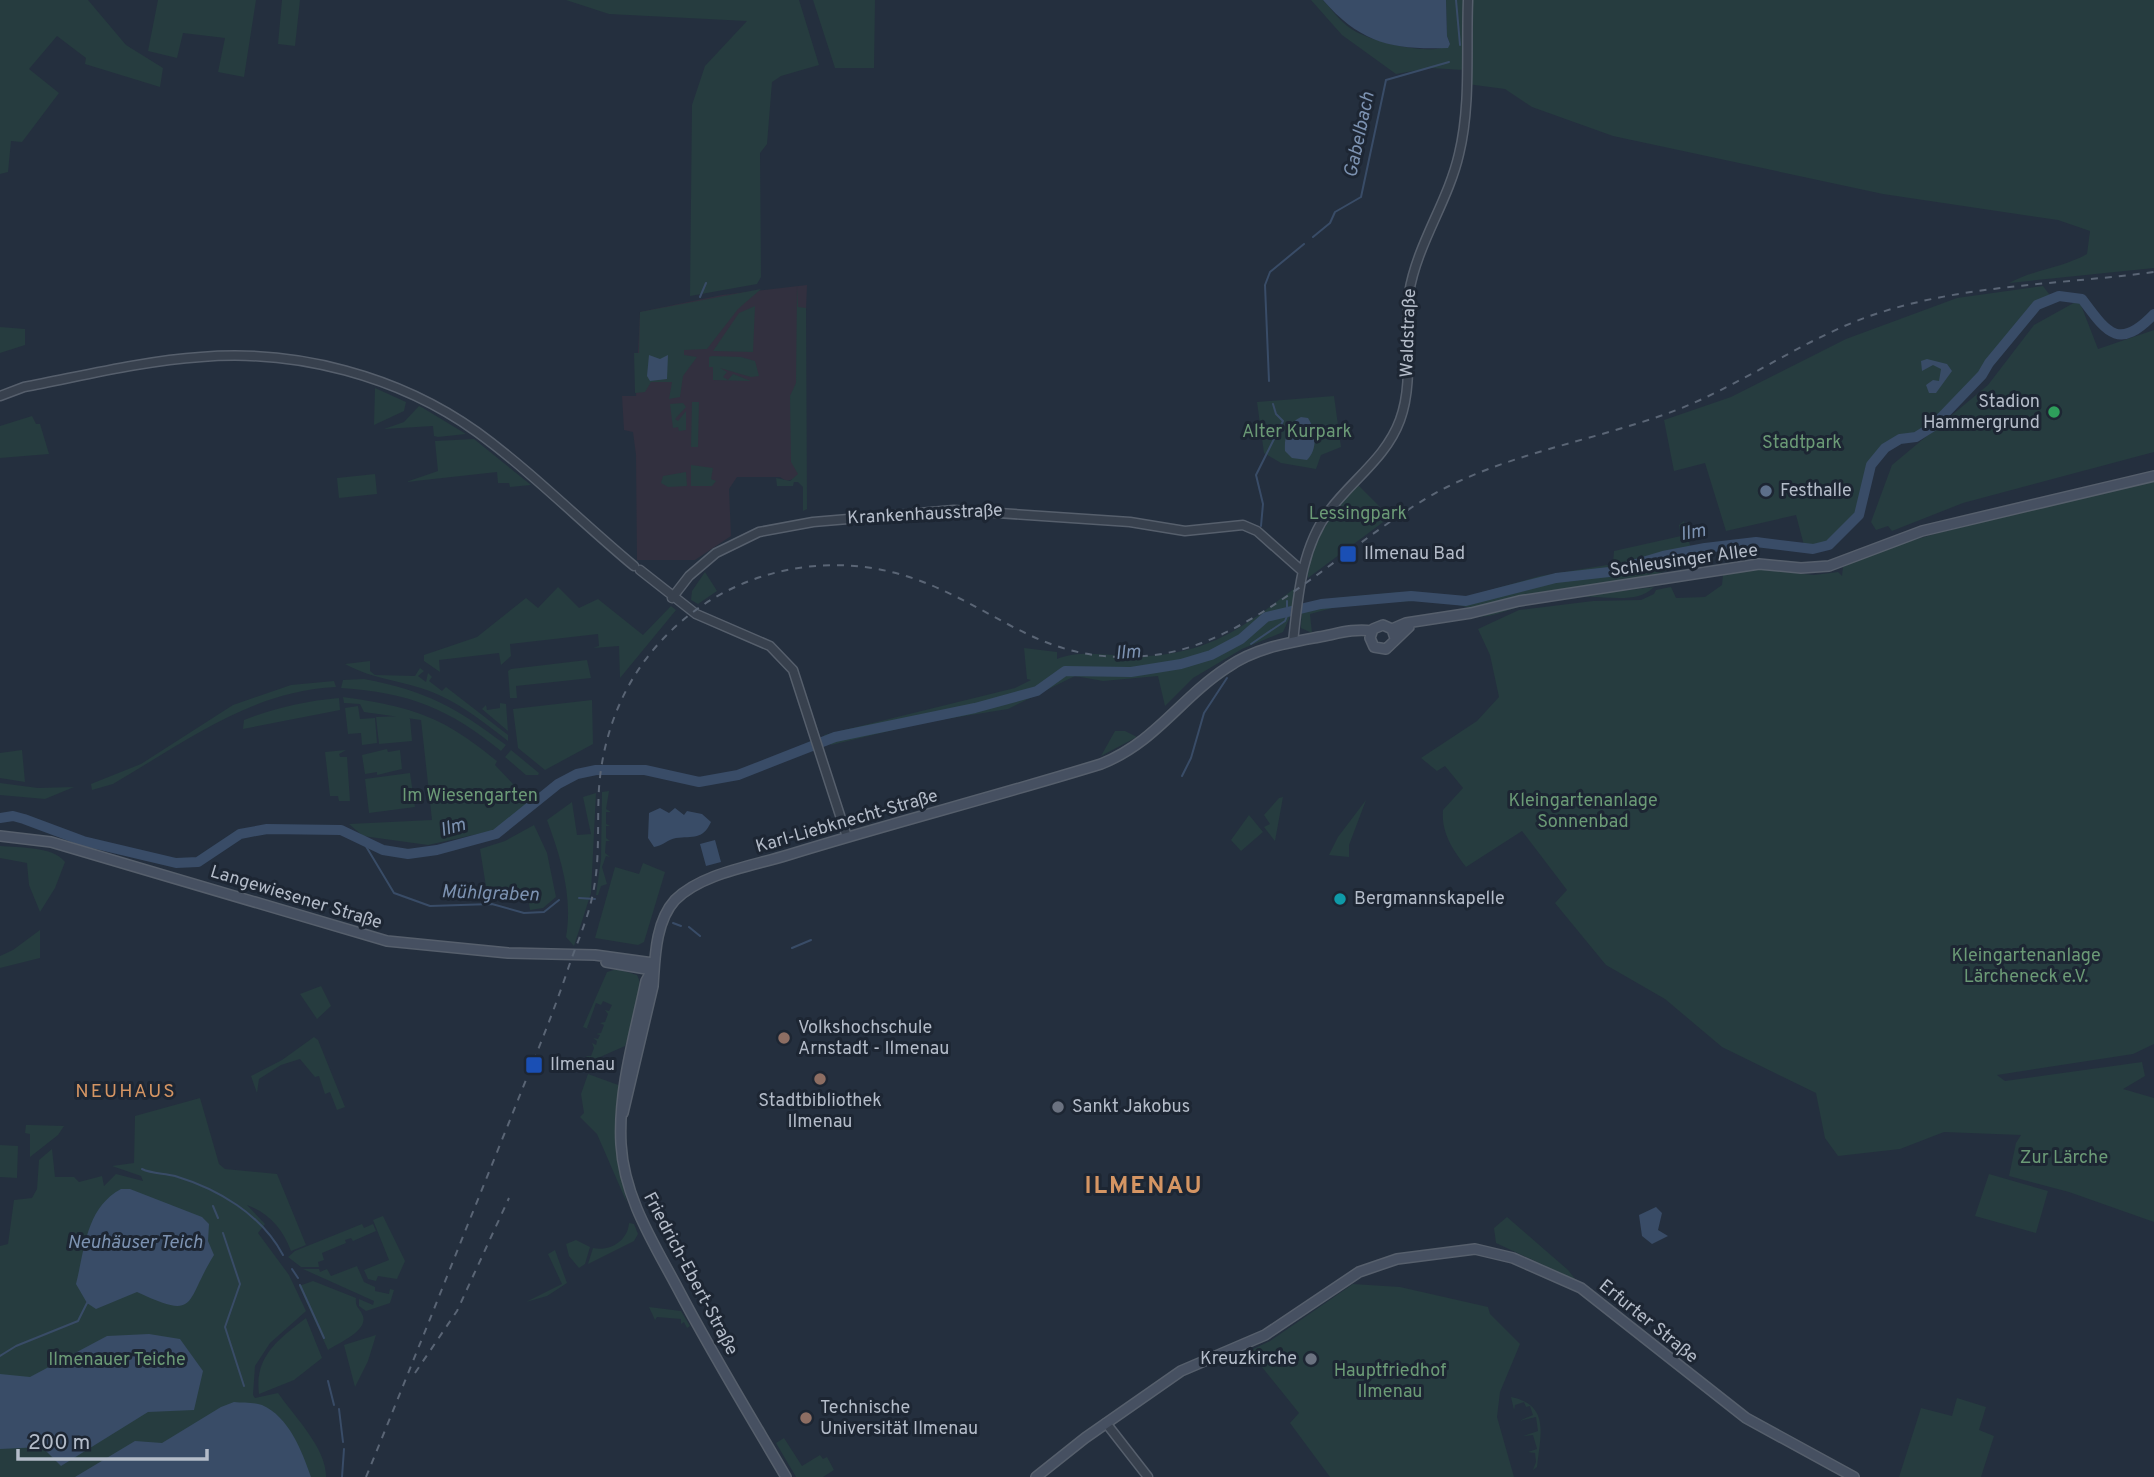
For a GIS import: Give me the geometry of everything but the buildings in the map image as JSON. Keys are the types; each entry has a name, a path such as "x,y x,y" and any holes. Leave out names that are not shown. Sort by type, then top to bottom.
{"main road":[{"name":"Schleusinger Allee","path":"1394,634 1418,621 1519,601 1759,564 1801,568 1829,566 1892,540 1922,531 2154,476"},
{"path":"1293,642 1347,632 1371,634 1380,625 1394,634 1389,648 1380,650 1373,645 1371,634"},
{"name":"Karl-Liebknecht-Straße","path":"653,967 668,910 689,890 709,880 847,837 1098,765 1126,753 1149,738 1228,666 1261,650 1293,642"},
{"name":"Langewiesener Straße","path":"0,836 63,846 387,941 509,953 588,955 653,967"},
{"name":"Friedrich-Ebert-Straße","path":"653,967 653,986 624,1113 621,1143 632,1198 689,1309 786,1477"},
{"name":"Erfurter Straße","path":"1036,1477 1106,1423 1181,1371 1265,1335 1334,1287 1380,1263 1427,1253 1485,1249 1581,1288 1746,1418 1854,1477"}],"street":[{"name":"Waldstraße","path":"1293,642 1301,570 1322,520 1384,451 1402,413 1408,388 1406,317 1412,279 1459,153 1468,0"},
{"path":"0,396 24,387 200,357 271,357 341,370 372,379 423,401 476,432 695,614 763,642 776,651 797,678 847,837"},
{"name":"Krankenhausstraße","path":"672,597 689,576 730,544 759,531 813,522 954,510 1130,522 1185,531 1243,525 1256,531 1301,570"},
{"path":"1106,1423 1147,1477"}],"shaded area":[{"path":"807,285 803,477 786,481 780,477 737,477 729,489 731,536 695,560 637,560 636,455 633,432 624,430 622,396 636,396 640,312 722,295"}],"green space":[{"path":"0,0 88,0 126,45 163,68 160,87 85,64 86,58 57,36 29,69 59,93 22,142 11,141 8,172 0,174"},
{"path":"158,0 256,0 244,77 218,72 225,38 183,33 177,58 148,51"},
{"path":"282,0 300,0 295,46 278,44"},
{"path":"566,0 799,0 819,65 781,76 772,82 767,144 760,153 761,277 757,284 690,296 692,105 705,66 747,21 609,14"},
{"path":"813,0 875,0 874,68 835,68"},
{"path":"1311,0 1323,0 1350,28 1371,38 1416,49 1430,49 1450,44 1447,36 1446,0 1465,0 1463,70 1431,68 1396,74 1342,35"},
{"path":"1473,0 2154,0 2154,268 2009,283 2087,254 2090,231 2058,220 1883,194 1613,136 1532,107 1505,89 1467,84"},
{"name":"Stadtpark","path":"2043,286 2052,298 2037,305 2024,319 1982,375 1932,427 1916,437 1900,439 1885,449 1871,465 1863,505 1844,534 1829,545 1805,549 1796,515 1726,531 1705,463 1674,471 1664,420 1731,397 1846,339 1957,298"},
{"path":"797,287 798,307 806,308 807,509 803,511 803,487 798,482 794,482 793,486 777,486 776,478 790,481 798,474 791,462 790,396 796,383"},
{"path":"761,289 738,309 707,349 684,350 684,355 697,357 683,376 680,397 669,399 672,382 651,382 645,392 635,393 634,353 639,353 640,312"},
{"name":"Stadion Hammergrund","path":"2079,300 2098,349 2154,330 2154,452 1963,503 1892,531 1888,526 1876,530 1871,522 1892,465 1988,385 2034,325"},
{"path":"755,306 753,352 713,351 739,313"},
{"path":"0,327 25,329 25,345 0,353"},
{"path":"709,357 741,357 755,361 759,376 751,377 720,368 727,372 723,377 728,380 733,374 751,381 713,380 713,367 709,367"},
{"path":"375,388 406,402 404,411 374,425"},
{"name":"Alter Kurpark","path":"1334,396 1341,447 1321,455 1316,469 1281,463 1264,453 1257,402"},
{"path":"692,402 699,402 698,447 691,447"},
{"path":"683,403 686,407 675,419 678,421 686,411 686,430 679,431 678,427 673,428 670,404"},
{"path":"419,406 466,434 438,437 434,436 433,426 384,429 404,422"},
{"path":"32,416 36,424 40,424 49,454 0,458 0,426"},
{"path":"474,439 531,485 510,487 509,483 498,483 497,472 406,482 438,471 435,441"},
{"path":"691,465 713,468 711,479 716,481 712,486 691,486"},
{"path":"686,472 687,486 668,487 661,483 663,476"},
{"path":"375,474 377,494 339,498 337,478"},
{"path":"2154,480 2154,1044 2133,1054 1997,1075 2005,1081 2142,1062 2145,1076 2123,1089 2154,1098 2154,1222 2069,1192 2009,1176 2016,1143 2021,1135 1944,1132 1900,1149 1838,1156 1825,1138 1816,1093 1722,1047 1665,999 1606,965 1555,903 1567,890 1522,831 1466,867 1449,841 1443,810 1463,788 1445,766 1437,771 1421,758 1477,721 1499,697 1490,655 1478,629 1519,610 1593,601 1641,600 1654,594 1656,590 1671,587 1676,598 1705,597 1722,585 1723,575 1758,569 1814,575 1838,572 1842,576 1843,567 1876,551"},
{"name":"Lessingpark","path":"1357,484 1390,517 1308,578 1309,565 1318,540 1332,516"},
{"path":"1684,521 1694,561 1651,576 1528,594 1471,608 1435,600 1347,604 1310,614 1312,633 1301,628 1302,605 1335,598 1401,592 1465,597 1540,576 1613,564 1614,551 1681,536 1679,525"},
{"path":"705,572 717,591 698,604 691,600 692,591"},
{"path":"558,587 579,608 598,599 643,635 671,606 676,610 620,678 619,646 593,648 599,646 598,634 510,644 511,656 501,665 499,653 439,660 440,672 424,661 424,655 477,637 526,598 538,608"},
{"path":"1654,587 1647,593 1629,598 1568,599 1527,605 1487,616 1475,616 1522,603"},
{"path":"1295,588 1293,610 1283,632 1242,649 1193,678 1165,706 1158,676 1103,681 1075,676 1008,709 927,722 831,745 830,742 826,743 824,735 1015,688 1031,680 1027,679 1024,648 1057,652 1057,659 1078,654 1148,656 1192,649 1243,625"},
{"path":"587,660 591,678 516,686 517,698 510,698 508,671 511,669"},
{"path":"370,661 370,671 375,675 415,676 420,668 424,671 418,676 426,682 428,673 432,677 429,681 442,691 446,687 508,735 508,741 448,699 367,674 345,664"},
{"path":"364,679 406,689 440,702 506,745 501,751 464,724 427,705 387,694 341,688 343,680"},
{"path":"334,681 336,687 275,698 247,708 193,736 113,784 92,790 91,784 141,764 233,705 291,685"},
{"name":"Im Wiesengarten","path":"343,697 408,710 460,733 497,761 495,765 530,802 496,830 428,845 363,836 349,824 432,820 421,720 364,712 360,704 344,703"},
{"path":"339,698 340,710 243,729 244,720 267,712 302,703"},
{"path":"592,700 593,744 545,770 518,748 513,709"},
{"path":"500,703 506,704 508,731 482,709 486,705 487,710 500,708"},
{"path":"358,706 360,719 375,718 377,743 362,745 361,733 348,734 345,708"},
{"path":"402,716 410,719 412,741 379,744 376,717"},
{"path":"1115,731 1125,731 1137,737 1101,756"},
{"path":"387,749 388,752 400,750 402,769 377,775 377,772 365,774 362,755"},
{"path":"22,750 25,782 0,778 0,753"},
{"path":"346,750 339,754 340,757 347,757 350,801 339,801 338,796 330,796 325,752"},
{"path":"511,750 539,773 538,775 526,775 505,757"},
{"path":"410,773 415,807 369,813 365,779"},
{"path":"0,783 38,788 74,787 45,799 0,795"},
{"path":"609,791 606,809 611,812 606,812 606,824 610,826 606,826 606,838 610,841 606,841 605,853 610,857 606,856 602,867 607,884 601,886 596,895 601,859 602,792"},
{"path":"596,793 591,893 574,946 566,937 567,892 547,820 572,802 577,835 591,834 583,797"},
{"path":"1283,797 1275,841 1264,827 1270,824 1264,815"},
{"path":"1366,800 1349,845 1349,857 1329,855 1338,837"},
{"path":"1249,815 1263,832 1241,851 1231,840"},
{"path":"534,825 547,853 556,897 543,908 530,910 527,891 487,893 480,849 505,841"},
{"path":"0,846 44,850 65,862 55,888 40,912 29,885 27,863 0,858"},
{"path":"643,863 665,872 644,942 638,945 595,938 615,867 639,874"},
{"path":"40,930 40,958 0,968 0,956"},
{"path":"617,969 637,975 641,992 638,1010 625,1046 591,1061 586,1056 591,1056 594,1048 592,1043 596,1045 597,1041 593,1038 598,1039 600,1035 596,1034 601,1033 604,1025 600,1023 605,1022 608,1014 605,1010 609,1011 612,1005 603,1001 601,1005 596,1003 587,1028 591,1030 583,1027 607,972"},
{"path":"321,986 331,1006 317,1019 300,994"},
{"path":"314,1037 318,1040 345,1107 337,1110 330,1092 325,1094 319,1076 315,1077 300,1059 281,1065 259,1079 257,1093 251,1076 282,1060"},
{"path":"588,1074 621,1086 619,1144 627,1203 597,1134 580,1117 584,1113 581,1094"},
{"name":"Ilmenauer Teiche","path":"200,1098 219,1164 225,1169 277,1174 306,1245 291,1251 284,1235 274,1223 247,1205 265,1224 258,1233 289,1275 306,1311 270,1343 255,1366 253,1395 255,1398 278,1393 315,1444 325,1466 326,1477 0,1477 0,1246 8,1244 14,1200 32,1198 37,1189 39,1160 52,1149 55,1177 74,1177 79,1182 102,1176 104,1186 116,1174 143,1181 141,1176 112,1166 134,1163 135,1116"},
{"path":"26,1125 64,1126 58,1135 30,1157 30,1134 25,1133"},
{"path":"0,1145 18,1146 17,1178 0,1177"},
{"path":"1989,1174 2048,1191 2036,1233 1975,1216"},
{"path":"383,1216 405,1261 397,1279 378,1276 376,1281 368,1279 364,1270 389,1260 373,1220"},
{"path":"1507,1217 1576,1280 1496,1243 1494,1228"},
{"path":"629,1223 634,1224 638,1234 634,1241 588,1264 593,1248 617,1244 625,1235"},
{"path":"362,1224 364,1228 373,1224 376,1231 353,1241 351,1238 345,1240 346,1243 322,1253 324,1260 318,1262 319,1267 301,1267 288,1257 295,1251"},
{"path":"576,1240 590,1247 585,1264 579,1268 569,1256 566,1244"},
{"path":"555,1250 567,1283 547,1296 526,1302 562,1284 548,1254"},
{"path":"357,1266 364,1282 375,1287 375,1291 389,1294 390,1289 394,1290 390,1303 366,1311 359,1306 359,1299 373,1305 374,1301 303,1269 319,1269 320,1272 327,1269 331,1276"},
{"path":"313,1281 356,1298 364,1320 358,1331 328,1350 299,1286"},
{"name":"Hauptfriedhof Ilmenau","path":"1353,1284 1400,1287 1488,1307 1490,1314 1520,1344 1500,1392 1497,1417 1514,1477 1330,1477 1290,1423 1299,1413 1249,1351 1270,1341"},
{"path":"649,1307 681,1311 690,1326 687,1328 684,1322 681,1324 681,1319 657,1317 655,1320"},
{"path":"306,1318 322,1358 294,1380 259,1394 260,1369 270,1350"},
{"path":"376,1335 368,1361 355,1387 344,1345"},
{"path":"1511,1397 1524,1401 1532,1407 1538,1414 1541,1433 1537,1467 1533,1470 1535,1453 1528,1452 1537,1449 1533,1435 1523,1436 1538,1431 1536,1417 1519,1421 1533,1415 1530,1406 1526,1407 1524,1402 1515,1405 1514,1410"},
{"path":"1957,1398 1986,1407 1979,1430 1994,1436 1981,1477 1899,1477 1921,1408 1952,1416"},
{"path":"784,1438 802,1466 820,1455 823,1459 827,1457 834,1470 823,1477 796,1477 776,1443"}],"water":[{"path":"1323,0 1446,0 1447,36 1450,44 1448,48 1411,48 1380,41 1351,26"},
{"path":"649,355 660,359 668,355 667,379 650,381 647,376"},
{"path":"1927,359 1947,364 1952,371 1936,393 1929,393 1926,385 1933,380 1939,381 1941,369 1933,365 1922,371 1921,361"},
{"path":"1301,417 1308,418 1314,434 1313,451 1307,460 1292,458 1285,451 1288,431"},
{"path":"660,808 669,813 675,808 684,815 687,811 702,814 711,822 701,834 673,839 654,847 648,838 649,813"},
{"path":"715,840 721,862 706,866 700,844"},
{"name":"Neuhäuser Teich","path":"121,1189 130,1189 202,1217 209,1224 208,1241 214,1255 193,1295 181,1306 157,1301 137,1292 96,1309 87,1303 76,1284 85,1243 94,1218 109,1197"},
{"path":"1656,1207 1662,1213 1658,1230 1668,1236 1652,1244 1642,1236 1639,1215"},
{"path":"149,1334 180,1339 203,1371 194,1410 148,1412 61,1466 42,1447 0,1449 0,1374 30,1377 107,1336"},
{"path":"234,1402 262,1405 280,1418 299,1446 311,1477 75,1477 135,1441 162,1443"}],"waterway":[{"name":"Gabelbach","path":"1456,0 1460,45"},
{"name":"Gabelbach","path":"1313,237 1330,223 1335,212 1361,197 1386,80 1449,62"},
{"name":"Gabelbach","path":"1269,381 1265,285 1270,272 1304,244"},
{"path":"700,297 706,283"},
{"name":"Ilm","path":"0,818 13,816 83,841 176,863 198,862 240,834 267,829 341,830 383,850 408,854 437,850 496,834 558,784 577,774 596,770 645,770 699,782 738,775 835,737 975,708 1037,691 1065,671 1131,672 1181,664 1211,655 1241,639 1266,617 1321,604 1411,596 1466,601 1556,578 1609,572 1663,556 1756,542 1813,549 1829,545 1859,515 1871,465 1885,448 1900,439 1916,437 1932,427 1982,375 2037,305 2059,296 2082,299 2106,328 2122,334 2142,326 2154,314"},
{"name":"Gabelbach","path":"1261,526 1263,504 1256,475 1283,421 1276,414 1273,404"},
{"name":"Gabelbach","path":"1287,601 1287,612"},
{"name":"Mühlgraben","path":"1251,644 1285,621 1289,611"},
{"name":"Mühlgraben","path":"1182,776 1191,758 1204,713 1227,678"},
{"name":"Mühlgraben","path":"364,843 394,893 430,906 492,904 524,913 544,912 559,900"},
{"name":"Mühlgraben","path":"579,898 595,899"},
{"name":"Mühlgraben","path":"673,923 681,926"},
{"name":"Mühlgraben","path":"689,927 700,936"},
{"name":"Mühlgraben","path":"792,948 811,940"},
{"path":"142,1169 191,1181 237,1205 263,1227 283,1255"},
{"path":"213,1206 218,1218"},
{"path":"223,1233 240,1284 225,1327 244,1386"},
{"path":"292,1269 298,1278"},
{"path":"300,1285 324,1338"},
{"path":"0,1356 16,1346 78,1321 87,1303"},
{"path":"328,1381 334,1405"},
{"path":"339,1409 343,1442"},
{"path":"342,1477 344,1449"}],"railway":[{"path":"366,1477 538,1049 586,920 596,876 601,767 618,708 637,672 662,640 688,616 717,596 781,571 815,566 884,570 949,593 1029,635 1056,646 1117,657 1154,655 1192,646 1230,630 1267,609 1376,531 1447,487 1499,465 1690,405 1815,340 1867,317 1902,306 1973,292 2154,272"},
{"path":"415,1373 457,1311 509,1198"}],"place":[{"name":"Stadion Hammergrund","path":"2054,412"},
{"name":"Festhalle","path":"1766,491"},
{"name":"Ilmenau Bad","path":"1348,554"},
{"name":"Bergmannskapelle","path":"1340,899"},
{"name":"Volkshochschule Arnstadt - Ilmenau","path":"784,1038"},
{"name":"Ilmenau","path":"534,1065"},
{"name":"Stadtbibliothek Ilmenau","path":"820,1079"},
{"name":"Sankt Jakobus","path":"1058,1107"},
{"name":"Kreuzkirche","path":"1311,1359"},
{"name":"Technische Universität Ilmenau","path":"806,1418"}],"district":[{"name":"NEUHAUS","path":"126,1092"},
{"name":"ILMENAU","path":"1144,1187"}],"park label":[{"name":"Kleingartenanlage Sonnenbad","path":"1583,811"},
{"name":"Kleingartenanlage Lärcheneck e.V.","path":"2026,966"},
{"name":"Zur Lärche","path":"2064,1158"}]}
